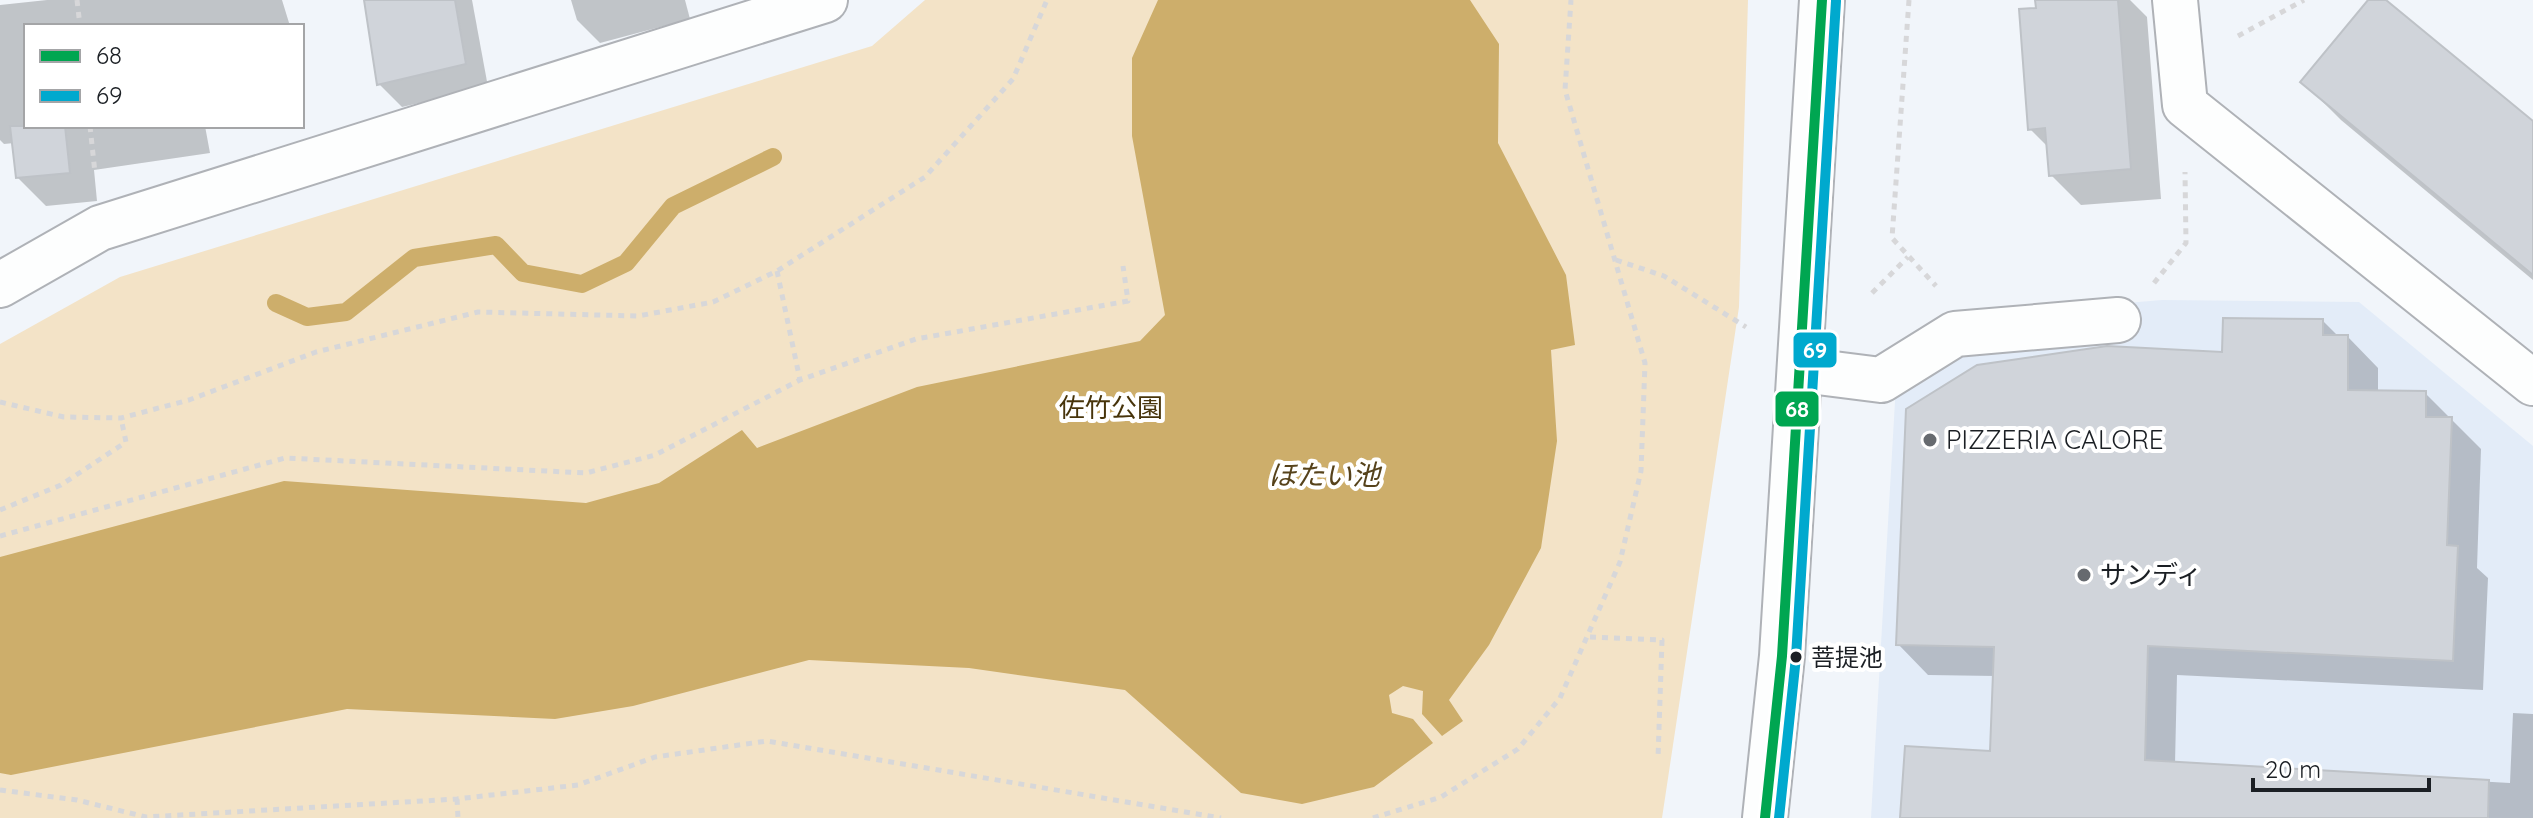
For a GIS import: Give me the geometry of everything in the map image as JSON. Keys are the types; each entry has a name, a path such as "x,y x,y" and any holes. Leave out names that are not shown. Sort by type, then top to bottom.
{"street":[{"path":"0,285 100,228 825,0"},
{"path":"1765,818 1782,656 1802,370 1822,0"},
{"path":"2175,0 2185,105 2533,383"},
{"path":"1802,370 1881,380 1955,334 2129,302"}],"path":[{"path":"77,0 80,24"},
{"path":"0,402 64,417 121,418 189,400 316,352 478,312 638,316 713,302 777,271 925,177 1013,79 1047,0"},
{"path":"1373,818 1441,797 1518,749 1560,698 1590,637 1620,562 1641,471 1645,363 1565,90 1571,0"},
{"path":"1909,0 1892,238 1943,294"},
{"path":"2238,36 2304,0"},
{"path":"2129,302 2155,283 2186,243 2185,105"},
{"path":"1872,293 1908,257"},
{"path":"1615,260 1664,276 1746,327"},
{"path":"0,536 285,458 586,473 655,455 800,380 916,339 1128,301 1123,266"},
{"path":"777,271 800,380"},
{"path":"0,510 61,485 126,442 121,418"},
{"path":"1590,637 1662,640 1658,758"},
{"path":"0,790 77,800 146,817 457,799 578,785 655,757 767,741 1221,818"},
{"path":"457,799 458,818"}],"shaded area":[{"path":"2162,300 2359,302 2533,446 2533,818 1871,818 1896,384 1937,319"}],"green space":[{"name":"佐竹公園","path":"925,0 1748,0 1739,307 1662,818 0,818 0,344 120,277 872,46"}],"water":[{"name":"ほたい池","path":"1158,0 1470,0 1499,44 1498,143 1566,275 1575,345 1551,350 1557,441 1541,548 1489,645 1449,700 1463,721 1442,736 1422,714 1423,691 1403,686 1389,695 1392,713 1413,719 1433,743 1374,787 1302,804 1241,793 1125,690 969,668 809,660 633,706 555,719 347,709 11,775 0,773 0,557 284,481 586,503 659,483 742,430 757,448 917,387 1140,341 1165,315 1132,136 1132,58"}],"building":[{"path":"364,0 455,0 466,64 377,85"},
{"path":"2035,0 2118,0 2131,169 2049,176 2045,128 2028,130 2019,9 2036,8"},
{"path":"2368,0 2386,0 2533,121 2533,275 2300,82"},
{"path":"10,126 65,128 70,173 16,178"},
{"path":"2223,318 2323,319 2323,335 2348,335 2348,390 2426,391 2426,417 2452,417 2447,545 2458,546 2453,661 2148,646 2145,760 2489,780 2488,818 1900,818 1905,746 1990,751 1994,647 1896,645 1906,409 1977,365 2107,346 2222,352"}],"waterway":[{"path":"276,303 307,317 346,312 414,258 496,245 523,273 582,284 626,263 673,206 773,157"}],"transit line":[{"name":"68","path":"1765,818 1782,656 1822,0"},
{"name":"69","path":"1779,818 1796,657 1836,1"}],"place":[{"name":"PIZZERIA CALORE","path":"1930,440"},
{"name":"サンディ","path":"2084,575"},
{"name":"菩提池","path":"1796,657"}]}
